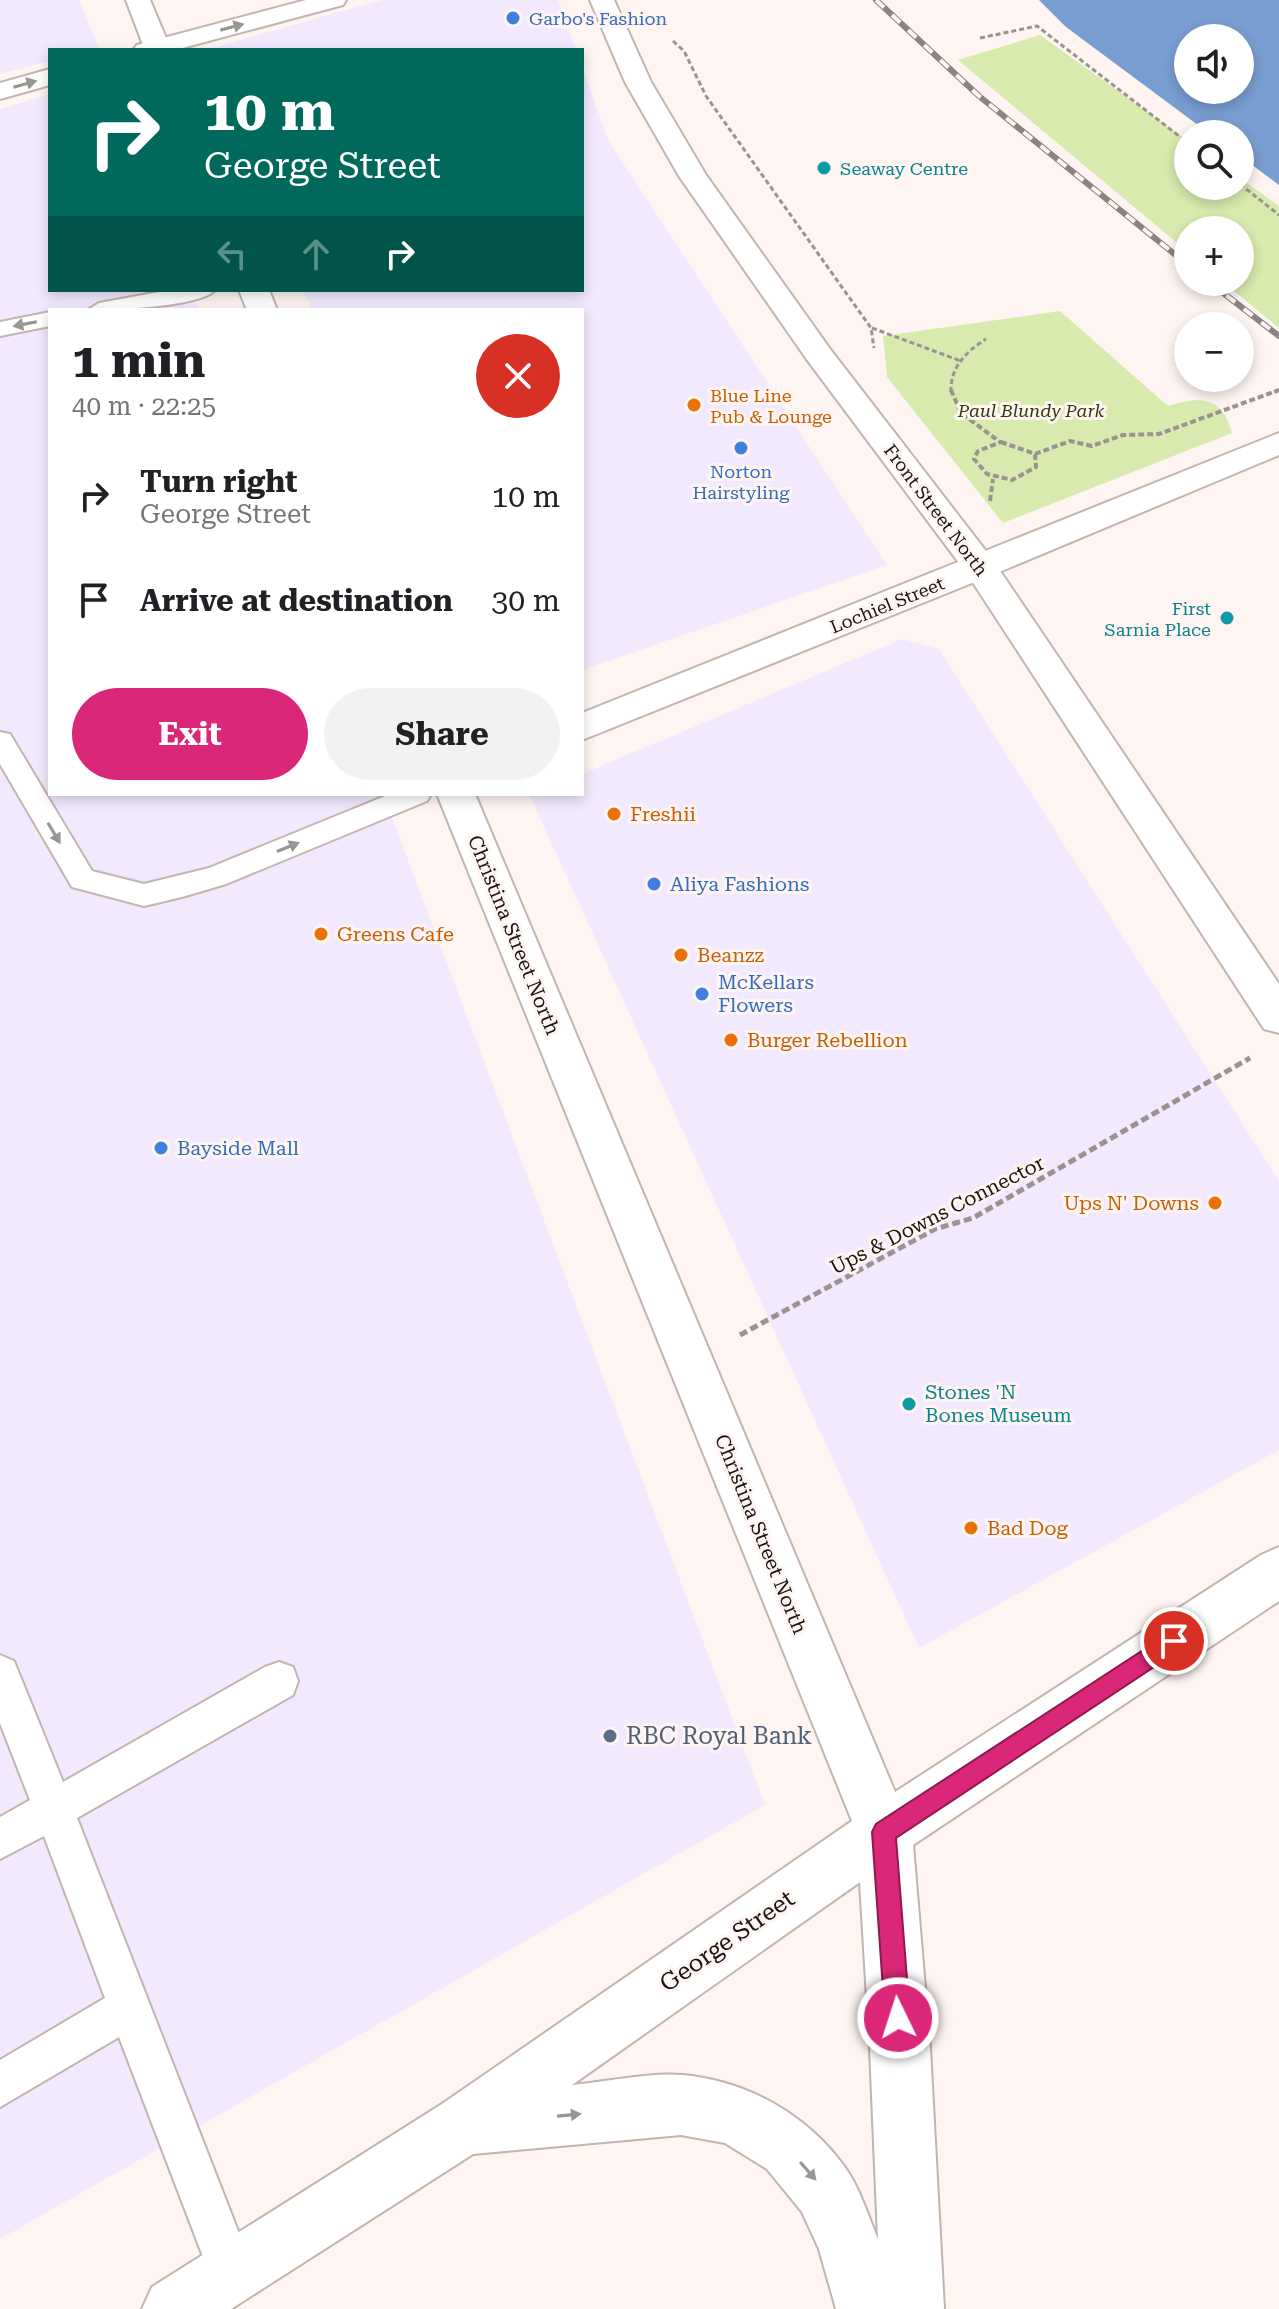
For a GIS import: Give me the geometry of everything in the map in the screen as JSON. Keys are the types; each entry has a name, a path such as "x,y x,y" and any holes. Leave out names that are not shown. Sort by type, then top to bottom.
{"street":[{"path":"138,0 154,48"},
{"path":"158,48 334,0"},
{"name":"Front Street North","path":"602,0 638,82 693,176 819,355 980,567 1279,1017"},
{"path":"0,91 48,78"},
{"name":"Lochiel Street","path":"584,726 1279,443"},
{"name":"Christina Street North","path":"457,796 884,1832 900,2048 912,2309"},
{"name":"George Street","path":"174,2309 463,2125 884,1832 1279,1572"},
{"path":"463,2125 681,2105 735,2115 788,2148 824,2190 849,2245 868,2309"}],"lane":[{"path":"110,308 194,292"},
{"path":"0,329 48,319"},
{"path":"0,741 82,879 144,895 216,877 412,796"},
{"path":"0,1674 55,1809 128,2008 231,2272"},
{"path":"0,1839 279,1681"},
{"path":"0,2085 128,2008"}],"path":[{"path":"980,38 1037,26 1174,132"},
{"path":"662,32 684,51 706,96 871,328 875,356"},
{"path":"1254,195 1279,215"},
{"path":"871,328 961,361"},
{"path":"986,339 967,350 954,368 953,400 966,416 1001,442 1035,454 1070,441 1092,446 1123,435 1159,434 1279,390"},
{"path":"1001,442 978,451 974,459 993,479 1003,481 1027,476 1036,467 1035,454"},
{"path":"989,510 993,479"},
{"name":"Ups & Downs Connector","path":"689,1361 935,1229 986,1211 1254,1056"}],"shaded area":[{"path":"0,0 79,0 99,48 48,48 48,62 0,74"},
{"path":"382,0 558,0 575,48 211,48"},
{"path":"584,72 608,140 887,565 584,669 584,308 311,308 304,292 584,292"},
{"path":"48,95 48,292 193,292 198,308 48,308 48,796 384,796 765,1805 0,2239 0,109"},
{"path":"902,639 939,649 1279,1181 1279,1450 919,1648 530,796 584,796 584,773"}],"green space":[{"path":"1040,35 1174,131 1174,200 1254,200 1254,188 1279,206 1279,328 1240,296 1254,296 1254,216 1174,216 1174,240 958,60"},
{"name":"Paul Blundy Park","path":"1060,311 1168,406 1200,400 1209,402 1222,412 1232,433 1003,523 887,377 883,336"}],"water":[{"path":"1039,0 1279,0 1279,185 1254,166 1254,120 1191,120 1066,27"}],"railway":[{"path":"876,0 979,96 1174,254"},
{"path":"1227,296 1279,336"}],"place":[{"name":"Garbo's Fashion","path":"513,18"},
{"name":"Seaway Centre","path":"824,168"},
{"name":"Blue Line Pub & Lounge","path":"694,405"},
{"name":"Norton Hairstyling","path":"741,448"},
{"name":"First Sarnia Place","path":"1227,618"},
{"name":"Freshii","path":"614,814"},
{"name":"Aliya Fashions","path":"654,884"},
{"name":"Greens Cafe","path":"321,934"},
{"name":"Beanzz","path":"681,955"},
{"name":"McKellars Flowers","path":"702,994"},
{"name":"Burger Rebellion","path":"731,1040"},
{"name":"Bayside Mall","path":"161,1148"},
{"name":"Ups N' Downs","path":"1215,1203"},
{"name":"Stones 'N Bones Museum","path":"909,1404"},
{"name":"Bad Dog","path":"971,1528"},
{"name":"RBC Royal Bank","path":"610,1736"}],"route":[{"path":"898,2018 884,1832 1174,1641"}]}
